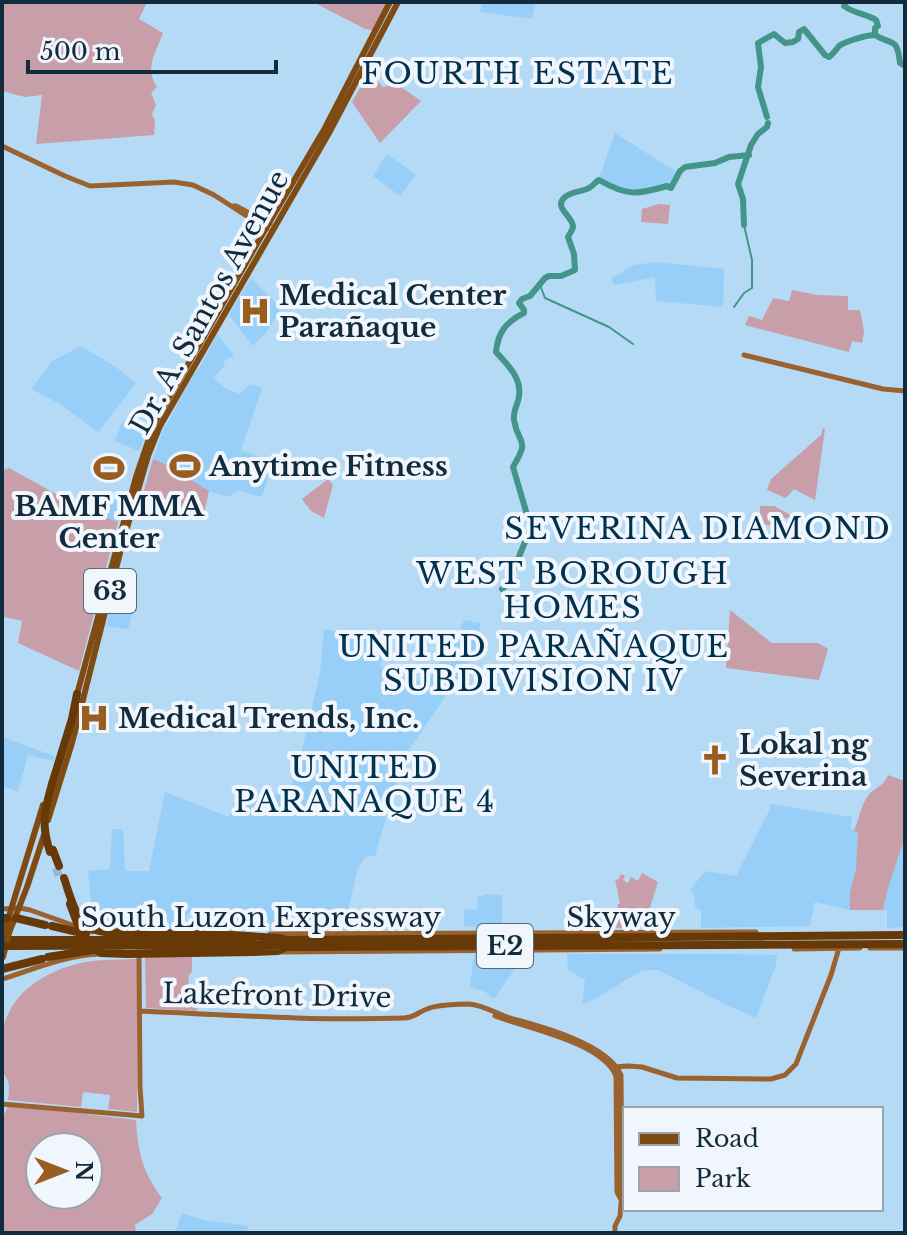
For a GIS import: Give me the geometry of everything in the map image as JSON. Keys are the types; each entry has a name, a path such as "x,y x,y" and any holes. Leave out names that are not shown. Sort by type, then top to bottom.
{"highway":[{"path":"54,784 77,694"},
{"path":"58,867 43,826 44,812 78,716"},
{"path":"62,879 79,917 99,932 236,934 290,943 277,951 265,952 101,953 84,941 62,879"},
{"path":"8,918 122,939"},
{"name":"Skyway","path":"3,940 290,943 905,940"},
{"name":"South Luzon Expressway","path":"3,940 905,940"},
{"name":"South Luzon Expressway","path":"3,940 104,948 905,940"},
{"path":"2,969 104,948"}],"main road":[{"name":"Dr. A. Santos Avenue","path":"270,227 390,2"},
{"name":"Dr. A. Santos Avenue","path":"2,959 11,908 20,895 70,751 142,454 154,424 344,106 398,2"},
{"path":"2,146 81,184 104,186 174,182 201,188 270,227"},
{"path":"744,355 883,389 905,391"},
{"name":"Dr. A. Santos Avenue","path":"8,918 20,908 20,895 109,583"},
{"path":"2,909 20,908 108,935 905,940"},
{"path":"2,979 87,954 839,948 905,940"},
{"name":"Lakefront Drive","path":"142,1011 201,1015 410,1018 431,1007 474,1005 545,1027 578,1041 610,1059 615,1067 634,1065 651,1068 677,1078 771,1079 785,1075 796,1064 839,948"},
{"path":"2,1103 142,1115 142,1011 138,954"},
{"path":"615,1067 617,1192 621,1199 615,1233"}],"shaded area":[{"path":"482,2 536,2 532,19 480,12"},
{"path":"615,133 678,173 673,183 623,191 599,178"},
{"path":"387,154 416,175 400,196 373,176"},
{"path":"656,262 724,269 723,307 656,301 655,277 613,285 612,278 634,265"},
{"name":"Medical Center Parañaque","path":"251,278 281,308 266,333 253,346 229,315"},
{"path":"217,334 234,355 223,362 225,365 214,378 225,388 240,394 250,384 262,388 241,450 273,462 262,497 238,490 229,497 209,491 153,459 164,427"},
{"path":"81,346 136,383 98,432 60,404 31,389 52,361"},
{"path":"123,420 146,433 139,451 115,441"},
{"path":"105,496 126,505 118,522 97,515"},
{"path":"138,594 128,629 106,626 113,599 118,595"},
{"path":"464,620 480,623 478,649 408,751 375,856 365,857 357,871 344,929 211,930 189,912 181,930 107,928 93,924 88,871 110,869 112,829 123,829 125,871 149,871 165,792 229,817 237,795 271,804 275,794 288,797 320,672 324,629 369,636 368,651 383,654 380,666 426,684 446,652 451,653"},
{"path":"2,737 55,756 54,761 28,755 18,792 2,786"},
{"path":"770,804 852,817 851,828 858,833 850,910 815,902 810,926 701,928 701,911 695,907 695,897 690,890 705,871 736,876"},
{"path":"905,836 905,927 887,928 887,911 883,910"},
{"path":"502,895 502,929 464,926 464,909 477,910 478,897"},
{"path":"474,954 525,954 494,999 484,991 470,987"},
{"path":"567,954 777,955 756,1018 658,970 643,970 582,1004 585,980 568,970"},
{"path":"182,1213 204,1220 248,1226 247,1233 175,1233"}],"green space":[{"path":"2,2 147,2 139,19 163,33 151,67 157,87 151,93 156,105 152,114 154,135 36,144 42,95 25,97 2,91"},
{"path":"313,2 387,2 373,30 365,29"},
{"path":"369,72 383,87 397,84 421,101 380,143 352,102"},
{"path":"659,204 670,205 668,224 641,222 642,209"},
{"path":"792,290 848,296 848,310 860,310 864,331 862,343 852,341 849,352 745,325 749,316 762,320 773,298 789,301"},
{"path":"823,428 815,500 794,489 786,498 767,490 771,479 821,435"},
{"path":"153,459 181,471 181,474 209,491 203,518 140,504"},
{"path":"9,468 85,510 118,522 79,671 18,643 22,621 5,617 2,621 2,471"},
{"path":"328,479 333,485 324,518 311,511 302,499"},
{"path":"760,506 774,506 796,518 779,518 779,526 760,524"},
{"path":"730,610 772,643 818,643 828,649 819,680 726,668"},
{"path":"888,775 905,781 905,836 883,910 850,910 858,833 854,831 866,799"},
{"path":"642,873 658,882 644,927 616,928 620,904 615,879 618,880 621,874 628,883 631,877 638,881"},
{"path":"145,955 192,955 192,971 188,980 197,1011 146,1008"},
{"path":"137,959 137,1112 108,1109 110,1095 83,1092 81,1107 8,1100 8,1082 2,1073 2,1035 5,1021 19,997 41,979 67,967 95,961"},
{"path":"9,1105 136,1120 142,1161 162,1198 152,1214 135,1225 136,1233 2,1233 2,1118"}],"waterway":[{"path":"846,2 844,6 876,20 875,35 895,45 900,63 905,66"},
{"path":"767,117 758,87 761,67 758,43 774,34 785,43 793,42 804,29 829,57 842,44 875,35"},
{"path":"744,225 743,199 738,184 751,145 768,123"},
{"path":"502,589 511,581 530,525 513,467 522,446 514,417 519,386 514,374 496,352 497,345 504,328 524,313 519,303 522,299 530,296 545,278 575,270 568,237 573,226 562,208 562,201 599,180 632,192 671,188 685,167 749,155"},
{"path":"734,307 752,288 752,260 744,225"},
{"path":"540,285 545,298 609,327 633,344"}],"tunnel":[{"path":"56,868 60,879"}],"place":[{"name":"Medical Center Parañaque","path":"255,311"},
{"name":"Anytime Fitness","path":"185,466"},
{"name":"BAMF MMA Center","path":"109,468"},
{"name":"Medical Trends, Inc.","path":"94,718"},
{"name":"Lokal ng Severina","path":"715,760"}],"district":[{"name":"FOURTH ESTATE","path":"518,74"},
{"name":"SEVERINA DIAMOND","path":"698,529"},
{"name":"WEST BOROUGH HOMES","path":"573,591"},
{"name":"UNITED PARAÑAQUE SUBDIVISION IV","path":"534,664"},
{"name":"UNITED PARANAQUE 4","path":"365,785"}]}
